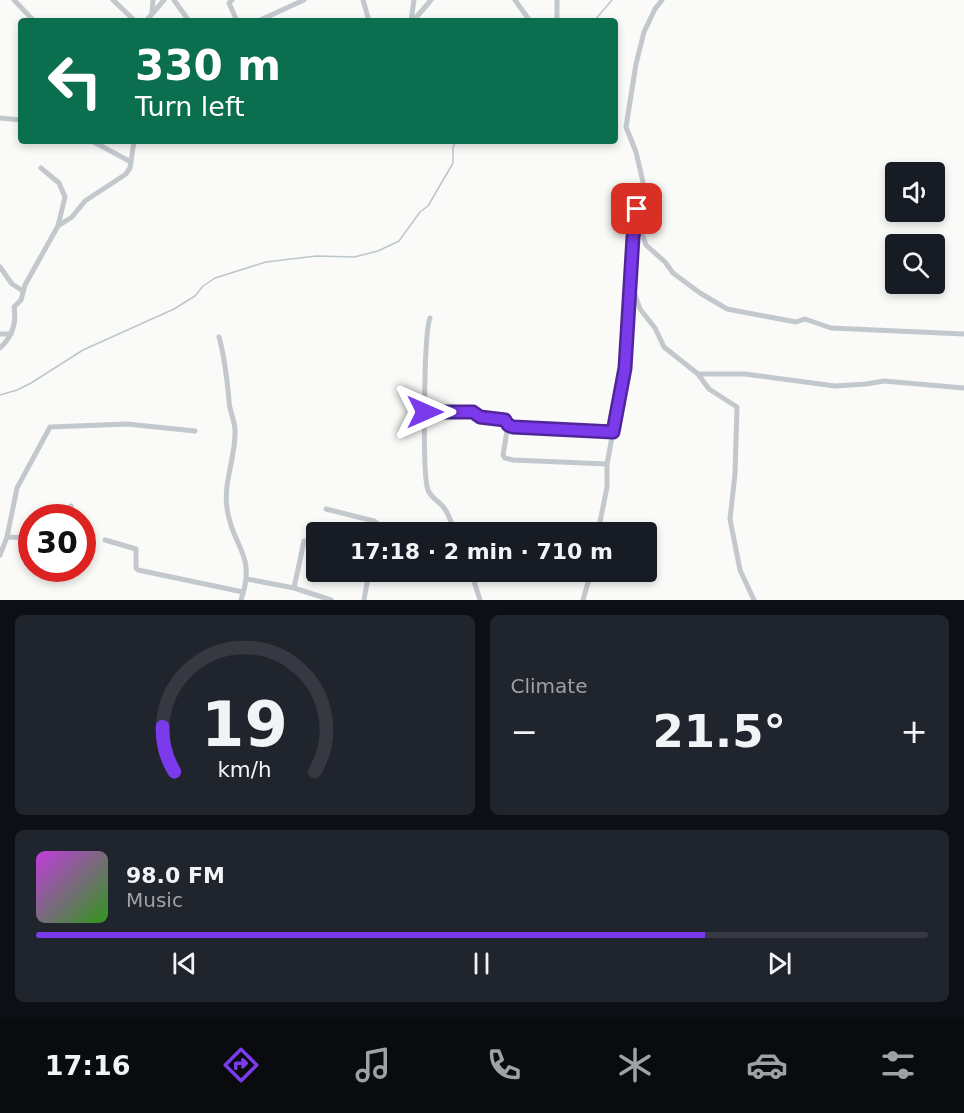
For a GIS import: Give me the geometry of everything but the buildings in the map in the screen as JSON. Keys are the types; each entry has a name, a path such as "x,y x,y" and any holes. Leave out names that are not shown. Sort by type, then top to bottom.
{"street":[{"path":"14,0 31,18"},
{"path":"114,0 132,18"},
{"path":"152,15 153,0"},
{"path":"149,18 164,0"},
{"path":"174,0 187,18"},
{"path":"232,0 229,3 236,18"},
{"path":"264,18 303,0"},
{"path":"363,0 368,18"},
{"path":"412,18 414,0"},
{"path":"415,18 431,0"},
{"path":"515,0 528,18"},
{"path":"557,0 557,18"},
{"path":"600,522 607,486 607,464 625,368 635,213 643,182 636,152 626,127 636,64 644,32 662,0"},
{"path":"0,118 18,120"},
{"path":"98,144 131,162"},
{"path":"58,226 72,217 85,201 126,174 131,162 134,144"},
{"path":"0,348 11,334 16,316 14,308 21,300 23,291 58,226 65,197 59,183 41,168"},
{"path":"635,213 646,245 665,261 673,273 727,309 796,322 805,319 831,328 964,334"},
{"path":"0,267 12,284 23,291"},
{"path":"630,281 640,309 655,328 664,346 698,374 710,389 737,407 735,474 730,519 740,570 754,600"},
{"path":"430,318 426,359 424,444 428,488 434,500 447,511 451,522"},
{"path":"0,334 11,334"},
{"path":"219,337 225,361 229,402 235,431 226,506 233,530 242,548 247,579 241,600"},
{"path":"698,374 745,374 835,386 885,381 964,388"},
{"path":"425,412 473,412 480,417 505,420 513,427 613,432"},
{"path":"0,555 7,537 17,488 50,427 127,424 195,431"},
{"path":"508,425 503,455 505,458 607,464"},
{"path":"326,509 375,522"},
{"path":"7,537 18,537"},
{"path":"105,540 136,549 136,568 138,570 243,592"},
{"path":"294,588 304,542"},
{"path":"247,579 294,588 331,600"},
{"path":"364,600 367,582"},
{"path":"474,582 480,600"},
{"path":"584,600 588,582"}],"waterway":[{"path":"597,18 612,0"},
{"path":"0,395 31,383 83,350 174,309 195,296 203,286 215,278 266,262 316,256 354,257 378,251 399,241 420,212 428,206 453,163 454,144"}],"route":[{"path":"425,412 473,412 480,417 505,420 513,427 613,432 625,368 634,222 637,209"}]}
